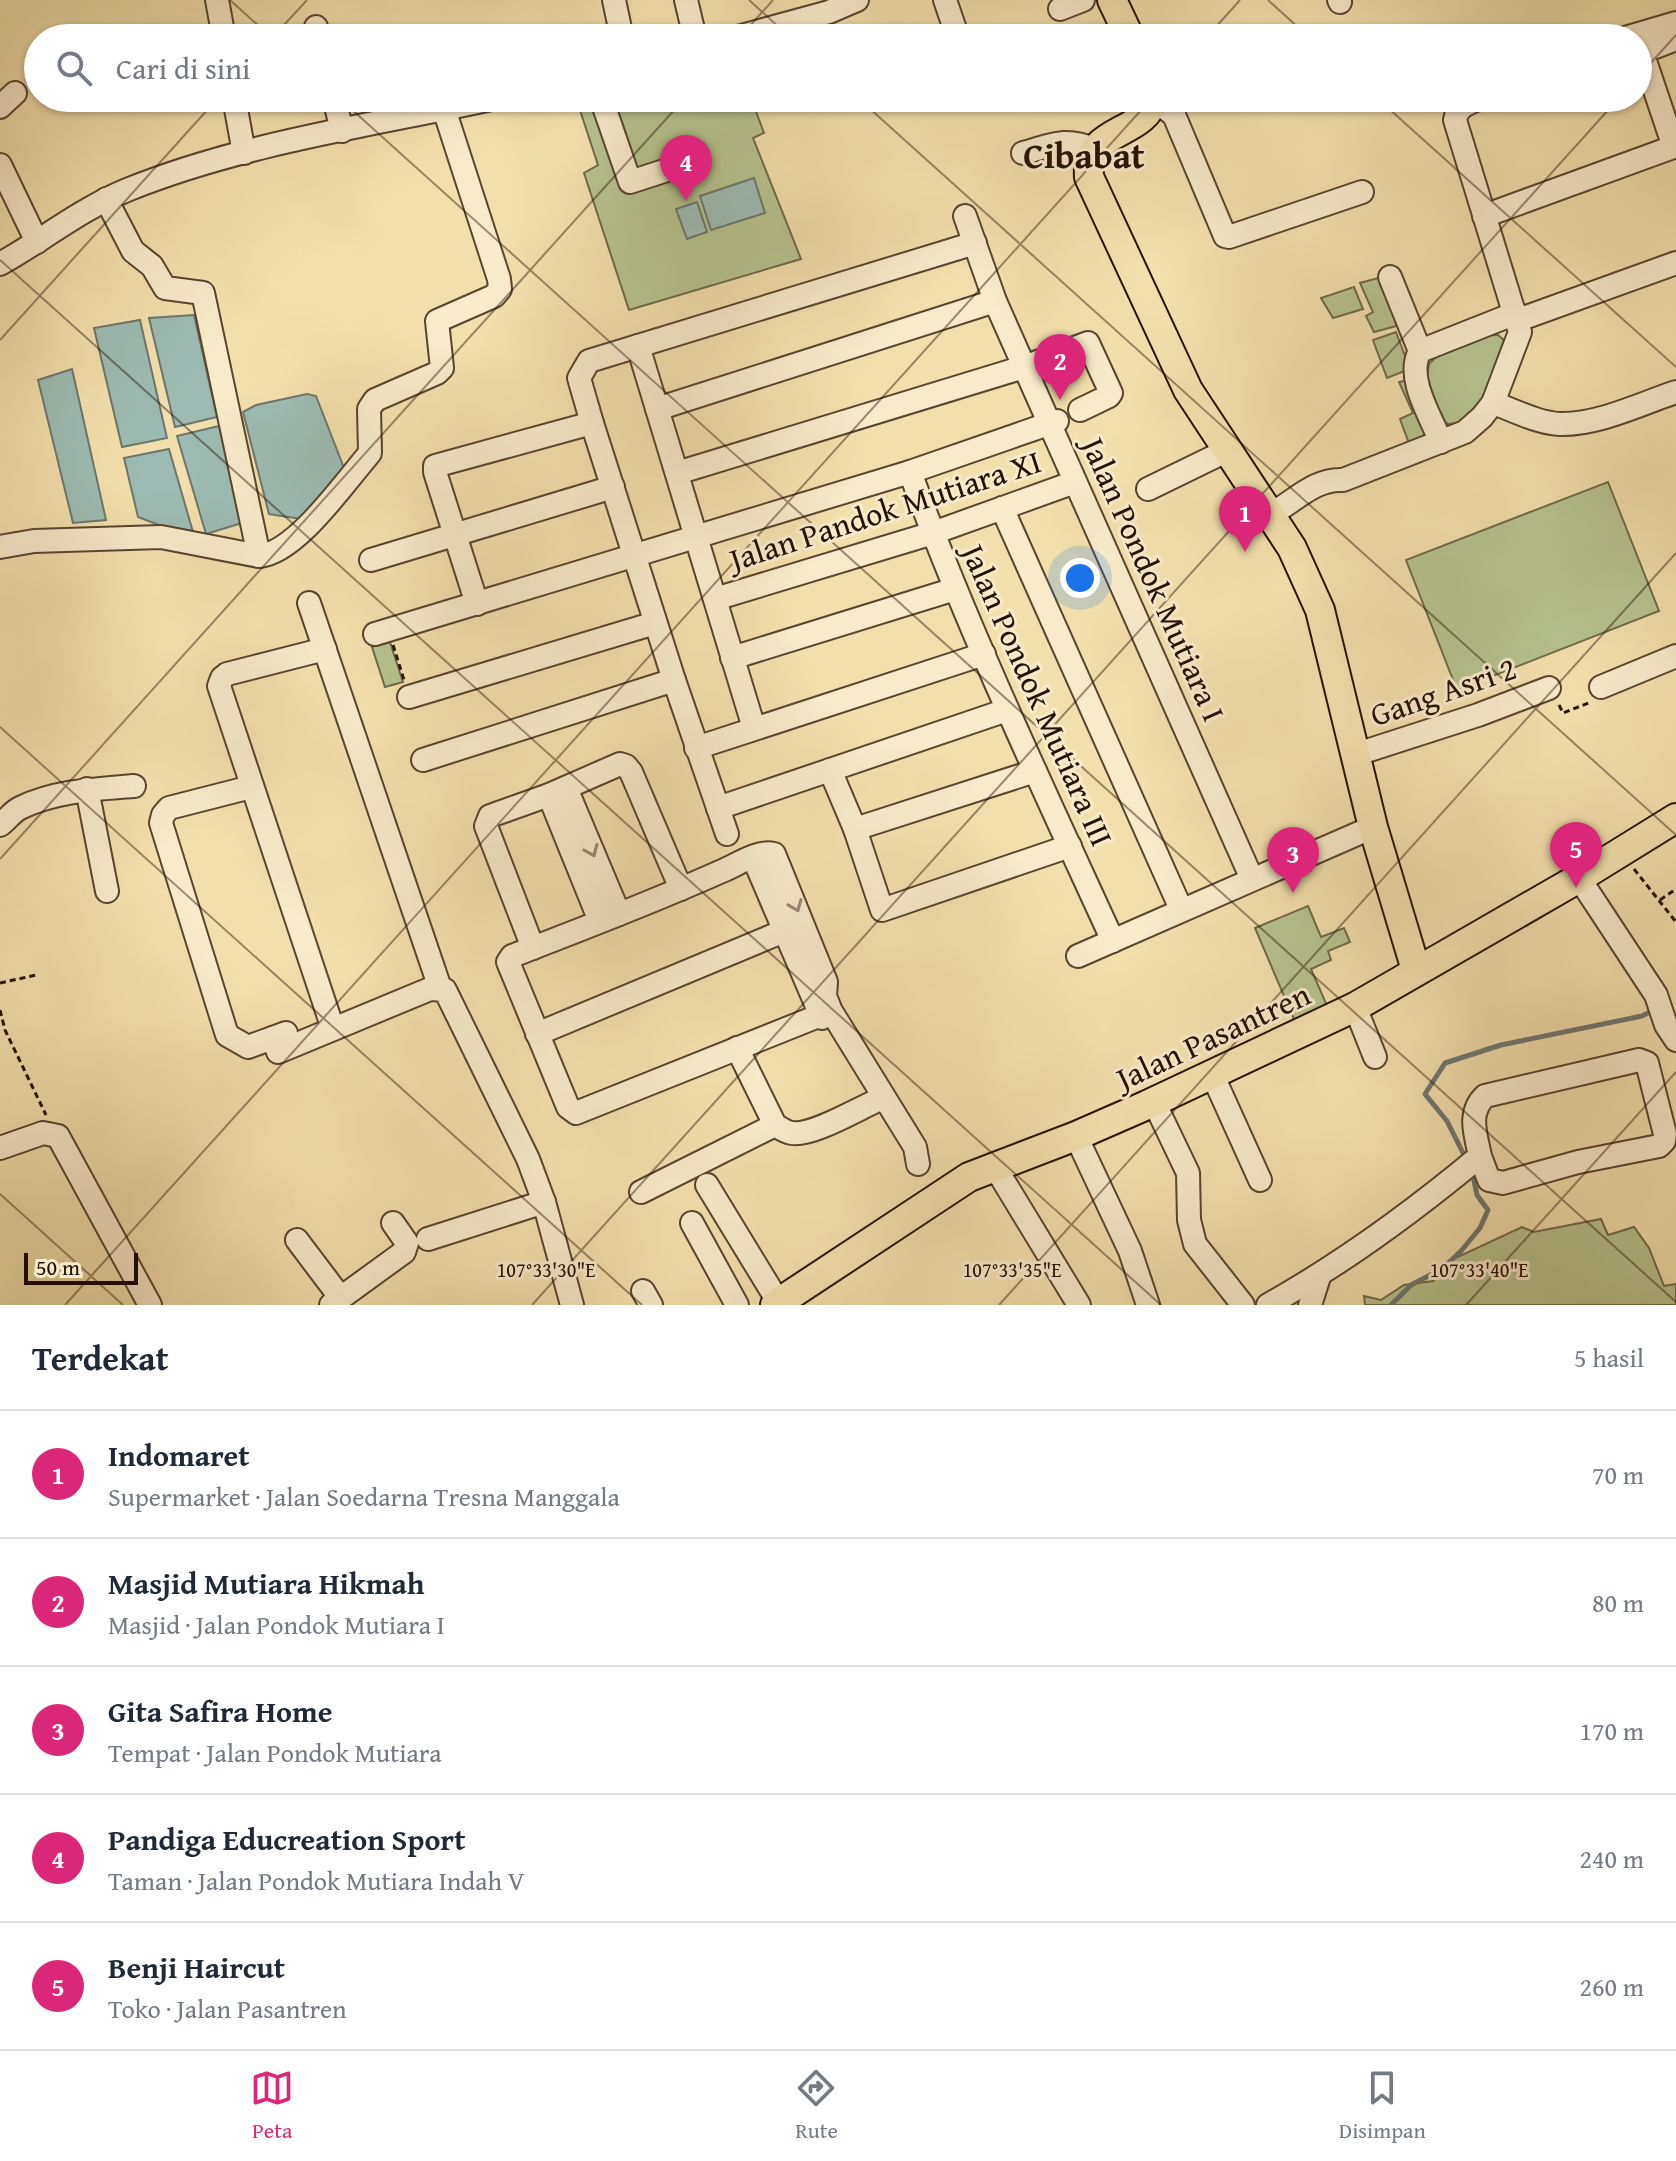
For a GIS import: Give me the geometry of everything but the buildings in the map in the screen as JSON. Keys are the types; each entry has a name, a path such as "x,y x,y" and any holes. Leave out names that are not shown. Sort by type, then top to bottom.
{"main road":[{"path":"1112,0 1123,24"},
{"path":"1147,112 1094,149 1088,164 1089,177 1188,390 1228,450 1279,510 1320,610 1373,827 1416,970"},
{"name":"Jalan Pasantren","path":"777,1304 969,1177 1076,1136 1213,1076 1355,1007 1579,878 1676,818"}],"street":[{"path":"217,0 221,24"},
{"path":"614,0 619,24"},
{"path":"686,0 692,24"},
{"path":"774,24 826,6 857,0"},
{"path":"945,0 953,24"},
{"path":"1060,9 1083,0"},
{"path":"1652,33 1676,23"},
{"path":"1652,40 1676,39"},
{"path":"1484,216 1675,147 1652,84"},
{"path":"237,112 244,153"},
{"path":"337,112 342,131"},
{"path":"0,264 72,217 130,189 244,153 430,112"},
{"path":"0,547 34,541 161,537 259,556 270,555 298,538 370,453 369,409 375,400 442,368 437,321 494,296 500,289 445,112"},
{"path":"606,112 630,182 698,160"},
{"path":"1170,112 1225,236 1362,192"},
{"path":"1279,510 1294,498 1319,491 1331,479 1343,480 1465,432 1493,403 1518,321 1455,120 1457,112"},
{"path":"1023,153 1066,142 1076,142 1094,149"},
{"path":"0,165 37,242"},
{"path":"106,199 133,251 152,266 161,284 171,290 203,293 259,556"},
{"name":"Jalan Pondok Mutiara I","path":"965,216 995,301 1024,367 1054,422 1075,482 1252,879"},
{"path":"727,834 633,555 579,378 582,370 589,361 975,243"},
{"path":"1518,321 1676,263"},
{"path":"1390,277 1420,351"},
{"path":"1441,442 1416,380 1416,358 1420,351 1676,277"},
{"path":"657,409 995,301"},
{"path":"677,473 1024,367 1088,343 1111,393 1080,410"},
{"path":"638,346 754,728"},
{"path":"1493,403 1560,424 1592,420 1676,392"},
{"path":"381,632 910,472 1054,422"},
{"path":"477,604 435,466 592,423"},
{"path":"1148,489 1228,450"},
{"name":"Jalan Pondok Mutiara III","path":"910,472 955,589 1007,710 1113,941"},
{"name":"Jalan Pandok Mutiara XI","path":"715,599 933,533 1075,482"},
{"path":"371,560 613,487"},
{"path":"1002,508 1181,909"},
{"path":"732,658 955,589"},
{"path":"309,603 440,988 450,997 528,1159 544,1202 572,1305"},
{"path":"409,697 655,623"},
{"path":"325,649 227,674 219,682 330,1023"},
{"path":"696,748 984,654"},
{"path":"1601,687 1676,656"},
{"path":"423,760 674,680"},
{"name":"Gang Asri 2","path":"1357,754 1478,715 1549,688"},
{"path":"718,808 1007,710"},
{"path":"533,948 486,826 487,820 490,816 620,764 631,772 681,889"},
{"path":"830,770 855,829 882,910 1070,846"},
{"path":"855,829 1035,771"},
{"path":"0,825 20,808 87,789 134,786"},
{"path":"251,787 169,808 161,823 227,1035 248,1047 440,988"},
{"path":"87,789 107,891"},
{"path":"558,791 610,917"},
{"path":"1078,956 1373,827"},
{"path":"774,854 826,982 826,1013 576,1113 568,1107 508,962 512,956 753,857 774,854"},
{"path":"753,857 784,931 826,1013 882,1106 906,1153 918,1164 938,1196"},
{"path":"1579,878 1659,1004 1676,1040"},
{"path":"537,1034 784,931"},
{"path":"1355,1007 1375,1057"},
{"path":"737,1048 775,1125 786,1132 801,1133 882,1106"},
{"path":"1639,1060 1647,1063 1665,1134 1659,1146 1578,1162 1503,1183 1489,1180 1480,1156 1473,1123 1477,1104 1485,1096 1639,1060"},
{"path":"1213,1076 1260,1180"},
{"path":"1150,1103 1181,1175 1184,1232 1191,1248 1234,1305"},
{"path":"1150,1103 1188,1173 1189,1220 1195,1244 1243,1305"},
{"path":"641,1192 775,1125"},
{"path":"0,1148 43,1133 51,1133 64,1143 150,1305"},
{"path":"1076,1136 1130,1251 1148,1305"},
{"path":"1268,1305 1319,1277 1480,1156"},
{"path":"995,1167 1079,1305"},
{"path":"707,1185 777,1304"},
{"path":"428,1239 544,1202"},
{"path":"297,1240 336,1301 407,1248 407,1243 393,1223"},
{"path":"692,1223 737,1305"},
{"path":"1310,1305 1319,1277"}],"path":[{"path":"381,632 409,697"},
{"path":"1549,688 1563,713 1604,697 1601,687"},
{"path":"1623,849 1646,886 1676,922"},
{"path":"1660,900 1676,889"},
{"path":"0,983 36,975"},
{"path":"0,1010 5,1030 50,1122 51,1133"}],"green space":[{"path":"581,112 756,112 764,133 753,138 801,259 629,310 584,173 598,165"},
{"path":"1382,277 1400,325 1374,332 1366,316 1373,312 1360,283"},
{"path":"1354,287 1363,309 1333,318 1321,298"},
{"path":"1396,332 1410,369 1387,378 1373,340"},
{"path":"1489,335 1498,335 1504,340 1484,397 1460,423 1448,424 1441,419 1427,377 1429,364 1437,356"},
{"path":"1410,380 1432,435 1410,446 1400,419 1413,413 1399,382"},
{"path":"1608,482 1659,611 1457,690 1406,560"},
{"path":"390,642 403,682 385,687 372,647"},
{"path":"1308,906 1321,937 1344,928 1350,942 1328,951 1331,960 1311,969 1328,1008 1296,1024 1255,928"},
{"path":"1601,1219 1608,1235 1634,1227 1649,1248 1664,1286 1676,1284 1676,1305 1365,1305 1364,1296 1381,1300 1404,1285 1433,1281 1451,1260 1522,1227 1534,1232"}],"water":[{"path":"754,178 765,213 711,230 700,196"},
{"path":"697,202 707,232 687,239 676,209"},
{"path":"194,315 217,417 175,427 149,318"},
{"path":"140,320 167,438 122,447 94,328"},
{"path":"72,369 106,520 73,523 38,380"},
{"path":"307,394 316,396 344,468 301,519 269,514 243,412 256,405"},
{"path":"219,426 242,523 206,534 177,436"},
{"path":"169,449 193,532 164,527 138,517 124,458"}],"waterway":[{"path":"1466,1159 1447,1121 1425,1094 1445,1063 1501,1045 1642,1016 1654,1010"},
{"path":"1391,1305 1411,1285 1442,1269 1480,1228 1488,1210 1477,1195 1472,1171"}],"place":[{"name":"Pandiga Educreation Sport","path":"686,201"},
{"name":"Masjid Mutiara Hikmah","path":"1060,400"},
{"name":"Indomaret","path":"1245,552"},
{"name":"Benji Haircut","path":"1576,888"},
{"name":"Gita Safira Home","path":"1293,893"}],"district":[{"name":"Cibabat","path":"1084,154"}]}
